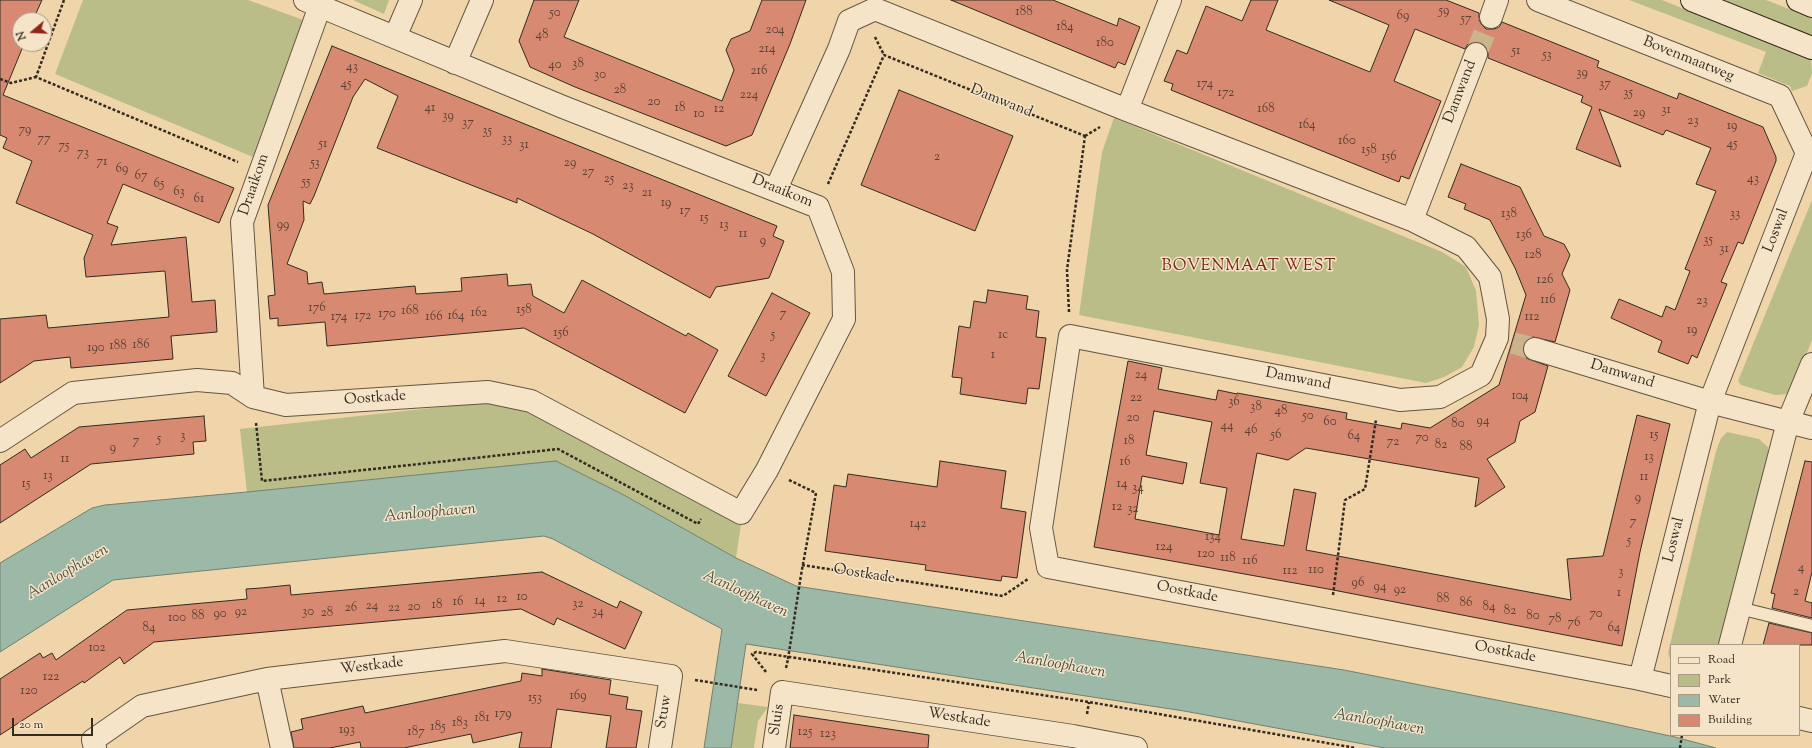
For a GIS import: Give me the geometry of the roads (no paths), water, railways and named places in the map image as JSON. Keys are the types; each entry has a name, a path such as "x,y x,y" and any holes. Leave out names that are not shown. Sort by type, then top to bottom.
{"street":[{"path":"395,37 411,0"},
{"path":"456,63 482,0"},
{"path":"1127,110 1170,0"},
{"name":"Bovenmaatweg","path":"1538,0 1780,96 1810,153"},
{"path":"1692,0 1812,48"},
{"path":"1798,0 1812,6"},
{"name":"Draaikom","path":"253,397 242,222 313,3 564,107 776,189 818,207 843,272 844,319 767,470 741,513"},
{"name":"Damwand","path":"776,189 839,49 849,21 875,9 1127,110 1412,220 1466,247 1490,277 1498,319 1505,340 1480,375 1440,396 1400,400 1070,336 1041,528 1048,567"},
{"name":"Damwand","path":"1412,220 1476,54"},
{"name":"Loswal","path":"1640,679 1710,402 1810,153"},
{"name":"Damwand","path":"1535,349 1710,402"},
{"path":"1730,644 1788,422 1812,364"},
{"name":"Oostkade","path":"0,441 73,394 198,380 232,383 253,397 286,405 488,392 531,401 741,513"},
{"path":"1710,402 1812,428"},
{"name":"Oostkade","path":"1048,567 1670,686"},
{"name":"Westkade","path":"95,748 93,740 142,706 267,679 505,651 671,676"},
{"name":"Stuw","path":"660,748 671,676"},
{"path":"267,679 282,748"},
{"name":"Westkade","path":"782,692 1072,742 1136,748"},
{"name":"Sluis","path":"774,748 782,692"},
{"path":"1800,718 1812,721"}],"lane":[{"path":"1739,608 1812,626"}],"water":[{"name":"Aanloophaven","path":"556,461 622,494 736,558 796,586 1344,670 1568,714 1675,737 1716,748 1385,748 1184,711 746,644 731,748 704,748 722,629 553,539 544,536 113,580 0,652 0,563 92,508 105,505"}],"tunnel":[{"path":"1476,54 1491,17"},
{"path":"1513,343 1535,349"}],"district":[{"name":"BOVENMAAT WEST","path":"1249,267"}]}
